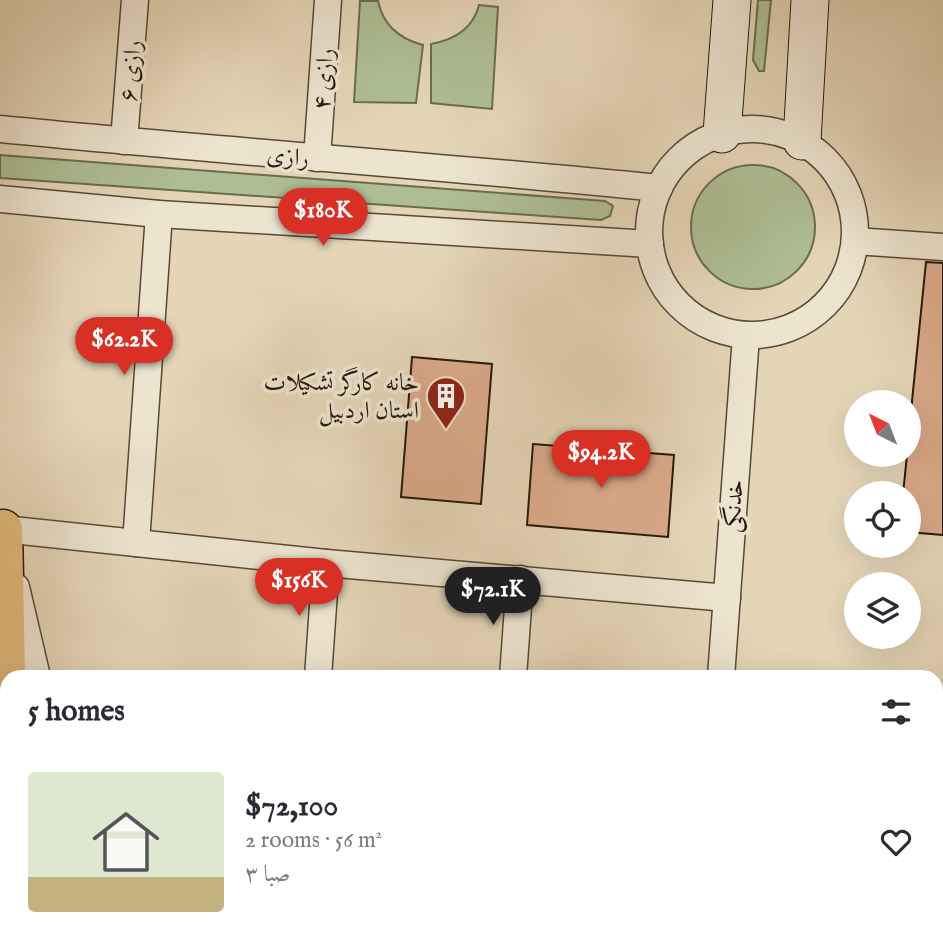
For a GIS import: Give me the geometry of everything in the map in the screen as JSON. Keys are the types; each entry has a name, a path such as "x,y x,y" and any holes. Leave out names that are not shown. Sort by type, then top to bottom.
{"highway":[{"path":"1,526 5,670"}],"street":[{"name":"رازی ۶","path":"124,141 135,0"},
{"name":"رازی ۴","path":"317,158 328,0"},
{"path":"722,134 732,0"},
{"path":"802,141 810,0"},
{"name":"رازی","path":"0,129 659,188"},
{"path":"749,129 776,132 802,141 826,159 844,183 854,211 855,241 848,272 831,299 807,320 778,333 746,335 711,327 681,307 660,279 650,244 650,216 659,188 675,164 696,146 722,134 749,129"},
{"path":"0,199 159,214 650,244"},
{"path":"136,543 159,214"},
{"path":"855,241 943,247"},
{"name":"خدنگی","path":"722,670 746,335"},
{"path":"35,670 1,526 326,563 727,598"},
{"path":"318,670 326,563"},
{"path":"514,670 520,579"}],"green space":[{"path":"758,0 771,0 764,71 759,71 753,60"},
{"path":"360,1 378,1 380,10 394,30 423,45 416,103 354,102"},
{"path":"479,5 498,7 492,109 431,103 431,44 447,40 461,32 472,21"},
{"path":"0,155 605,201 613,206 610,216 601,220 0,178"},
{"path":"753,165 777,169 797,183 811,203 815,227 811,251 797,271 777,285 753,289 729,285 709,271 695,251 691,227 695,203 709,183 729,169"}],"building":[{"path":"926,262 943,263 943,535 921,533 921,481 904,481 906,467 921,467 921,390 913,390"},
{"name":"خانه کارگر تشکیلات استان اردبیل","path":"412,357 492,364 481,504 401,497"},
{"path":"533,444 674,455 668,537 527,525"}],"place":[{"name":"خانه کارگر تشکیلات استان اردبیل","path":"446,430"}]}
